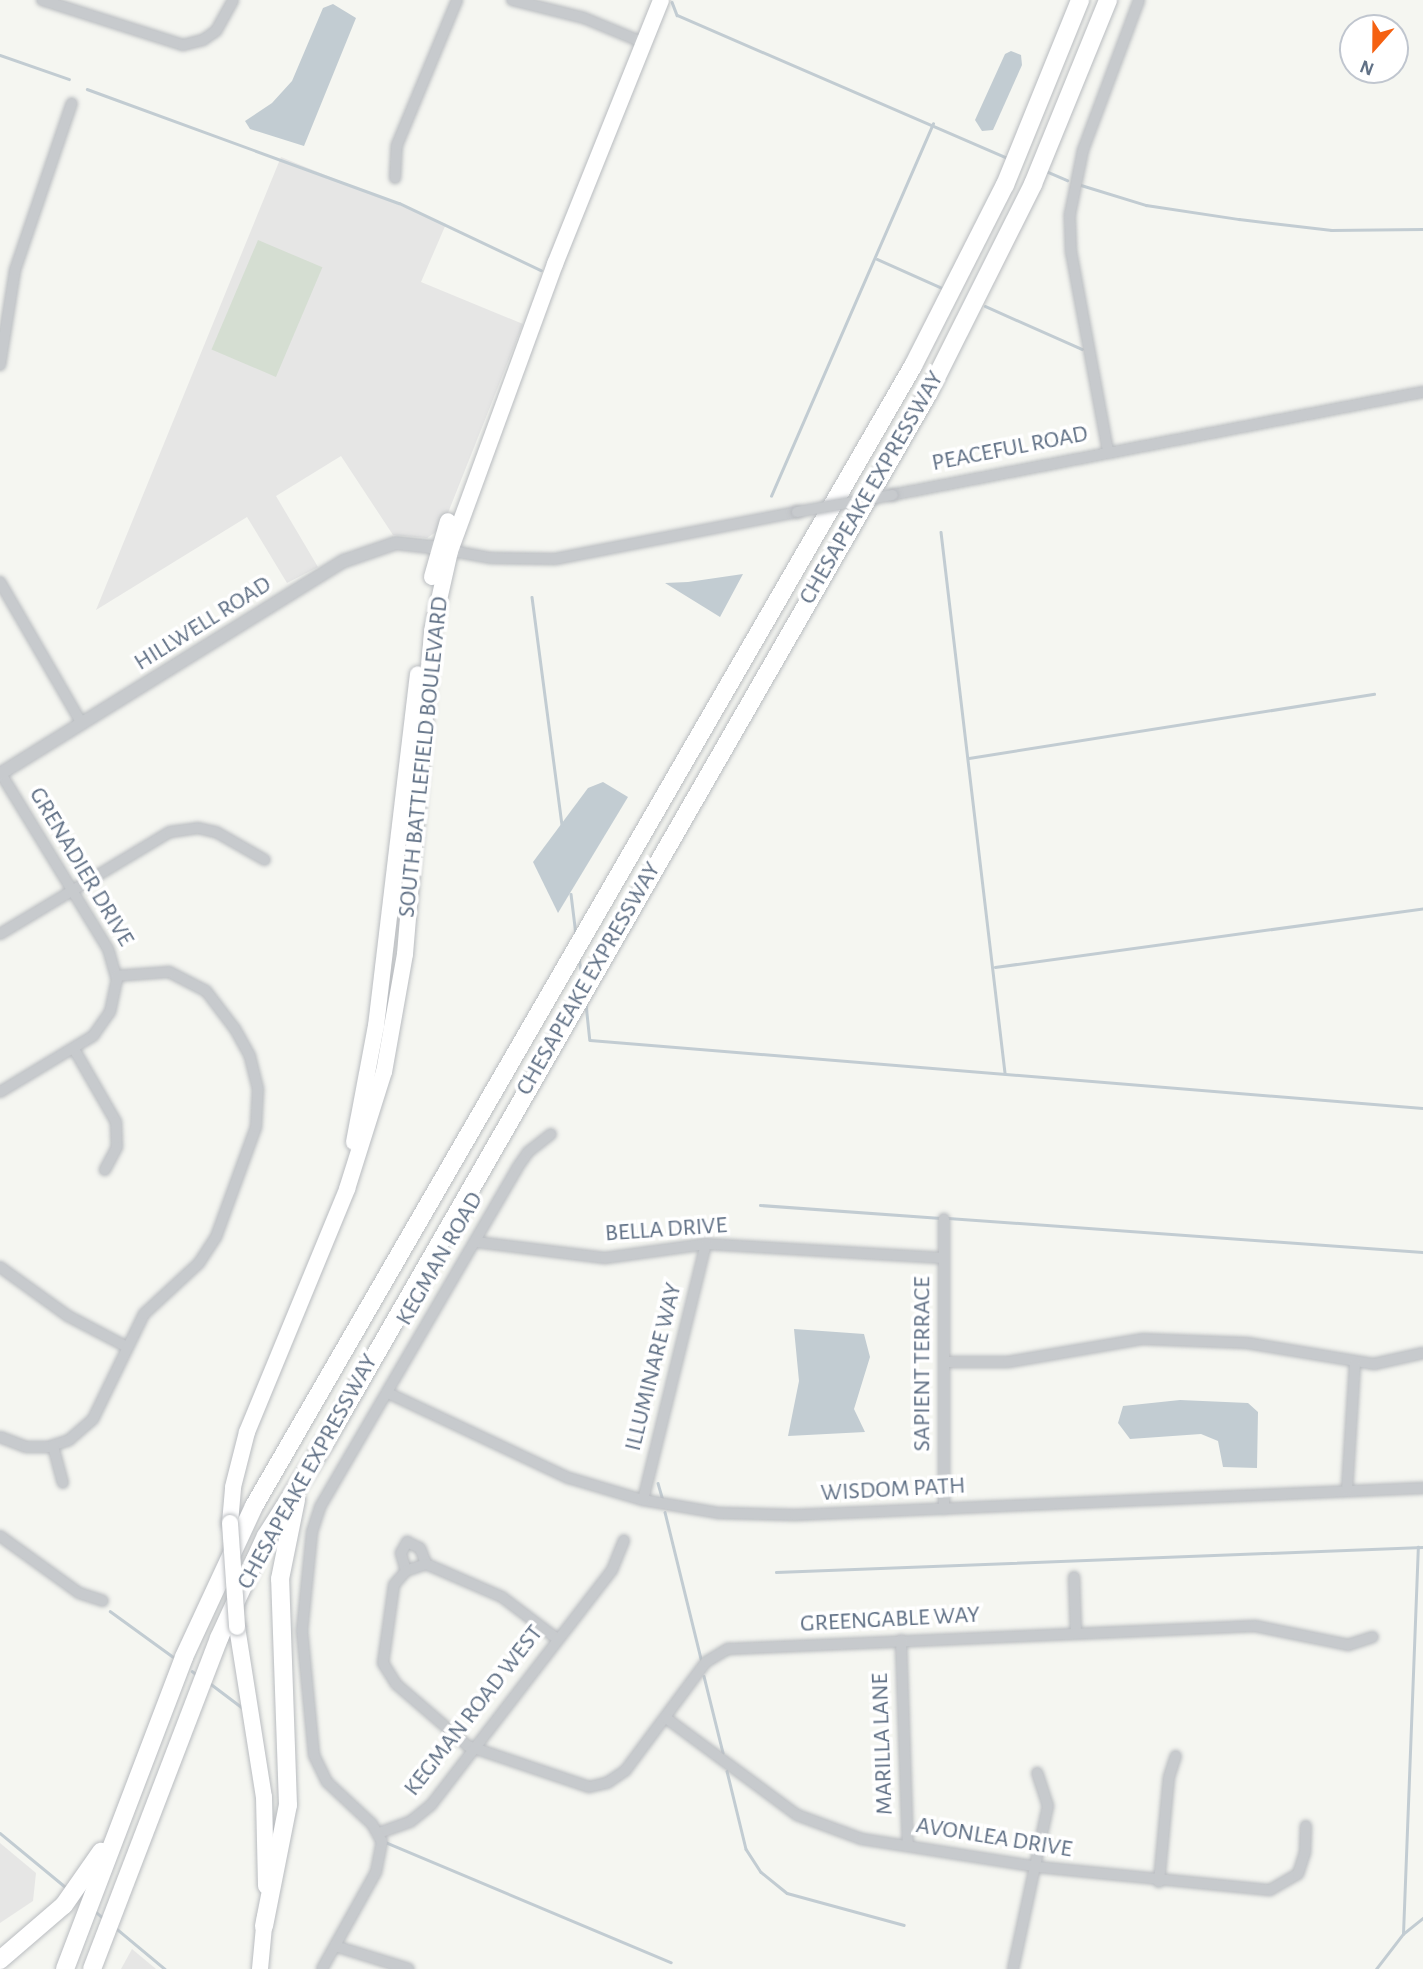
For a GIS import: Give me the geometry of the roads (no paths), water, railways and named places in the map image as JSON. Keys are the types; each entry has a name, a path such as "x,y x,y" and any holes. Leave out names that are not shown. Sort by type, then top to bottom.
{"highway":[{"name":"CHESAPEAKE EXPRESSWAY","path":"65,1969 202,1614 254,1506 913,366 1005,185 1080,0"},
{"name":"CHESAPEAKE EXPRESSWAY","path":"92,1969 219,1638 266,1536 326,1441 962,332 1064,115 1108,0"},
{"path":"264,1926 280,1861 289,1790 281,1569 293,1508 326,1441"},
{"path":"0,1960 64,1905 98,1859 127,1806"}],"main road":[{"name":"SOUTH BATTLEFIELD BOULEVARD","path":"260,1969 264,1926 264,1797 237,1627 230,1523 235,1477 247,1432 373,1113 393,1028 405,954 432,631 445,549 471,458 547,274 555,264 661,0"}],"street":[{"path":"42,0 183,45 216,31 233,0"},
{"path":"395,178 397,145 457,0"},
{"path":"512,0 584,18 644,43"},
{"path":"1108,451 1071,252 1070,214 1083,150 1139,0"},
{"path":"0,365 15,270 72,103"},
{"name":"PEACEFUL ROAD","path":"445,549 491,558 555,559 1423,392"},
{"name":"HILLWELL ROAD","path":"0,774 344,561 396,543 445,549"},
{"path":"0,582 82,723"},
{"name":"GRENADIER DRIVE","path":"0,774 108,949 116,976 114,1002 104,1023 74,1049 0,1092"},
{"path":"0,934 162,836 182,829 216,831 265,860"},
{"path":"0,1437 26,1447 53,1446 69,1440 93,1419 144,1314 199,1263 216,1237 252,1139 258,1103 254,1070 244,1042 206,991 169,972 116,976"},
{"path":"74,1049 116,1122 117,1147 105,1170"},
{"name":"KEGMAN ROAD","path":"379,1833 327,1782 317,1766 302,1631 312,1532 320,1507 528,1152 551,1134"},
{"name":"SAPIENT TERRACE","path":"944,1219 944,1509"},
{"name":"BELLA DRIVE","path":"476,1242 624,1258 706,1244 944,1258"},
{"name":"ILLUMINARE WAY","path":"643,1500 706,1244"},
{"path":"0,1267 68,1316 127,1347"},
{"path":"945,1362 1008,1362 1143,1339 1203,1338 1355,1363 1391,1363 1423,1353"},
{"path":"1347,1490 1355,1363"},
{"name":"WISDOM PATH","path":"388,1393 569,1478 643,1500 755,1516 1423,1488"},
{"path":"53,1446 63,1483"},
{"path":"0,1536 79,1593 103,1601"},
{"name":"KEGMAN ROAD WEST","path":"379,1833 422,1814 475,1749 556,1638 612,1570 624,1540"},
{"name":"GREENGABLE WAY","path":"426,1564 420,1548 407,1542 401,1553 406,1571 392,1591 385,1668 437,1722 475,1749 571,1784 598,1786 625,1771 706,1662 721,1651 901,1640 1255,1626 1348,1645 1373,1637"},
{"path":"406,1571 426,1564 442,1567 502,1597 556,1638"},
{"path":"1074,1577 1076,1632"},
{"name":"MARILLA LANE","path":"901,1640 908,1846"},
{"name":"AVONLEA DRIVE","path":"666,1718 797,1815 839,1834 908,1846 1038,1867 1159,1882 1281,1887 1303,1864 1306,1826"},
{"path":"1159,1882 1169,1777 1176,1756"},
{"path":"1013,1969 1038,1867 1048,1806 1037,1773"},
{"path":"322,1969 380,1863 379,1833"},
{"path":"335,1946 409,1969"}],"waterway":[{"path":"672,2 677,15 1007,158"},
{"path":"0,55 69,79"},
{"path":"87,89 399,203 541,270"},
{"path":"771,496 933,124"},
{"path":"1048,172 1067,180"},
{"path":"1081,185 1146,205 1239,219 1331,230 1423,229"},
{"path":"877,259 944,289"},
{"path":"985,306 1082,349"},
{"path":"941,532 1005,1073"},
{"path":"532,597 562,825"},
{"path":"969,758 1374,694"},
{"path":"571,894 576,932"},
{"path":"995,967 1423,908"},
{"path":"579,958 582,976"},
{"path":"586,1004 590,1040 1423,1108"},
{"path":"760,1205 941,1218"},
{"path":"948,1218 1423,1252"},
{"path":"658,1483 662,1497"},
{"path":"665,1512 701,1659"},
{"path":"1403,1934 1418,1547"},
{"path":"776,1572 1423,1547"},
{"path":"110,1611 172,1656"},
{"path":"192,1671 196,1674"},
{"path":"704,1676 723,1753"},
{"path":"211,1684 244,1709"},
{"path":"727,1771 746,1849 761,1872 787,1893 904,1925"},
{"path":"0,1833 68,1889"},
{"path":"385,1842 671,1962"},
{"path":"96,1912 102,1917"},
{"path":"1376,1969 1403,1934 1423,1918"},
{"path":"117,1929 165,1969"}]}
